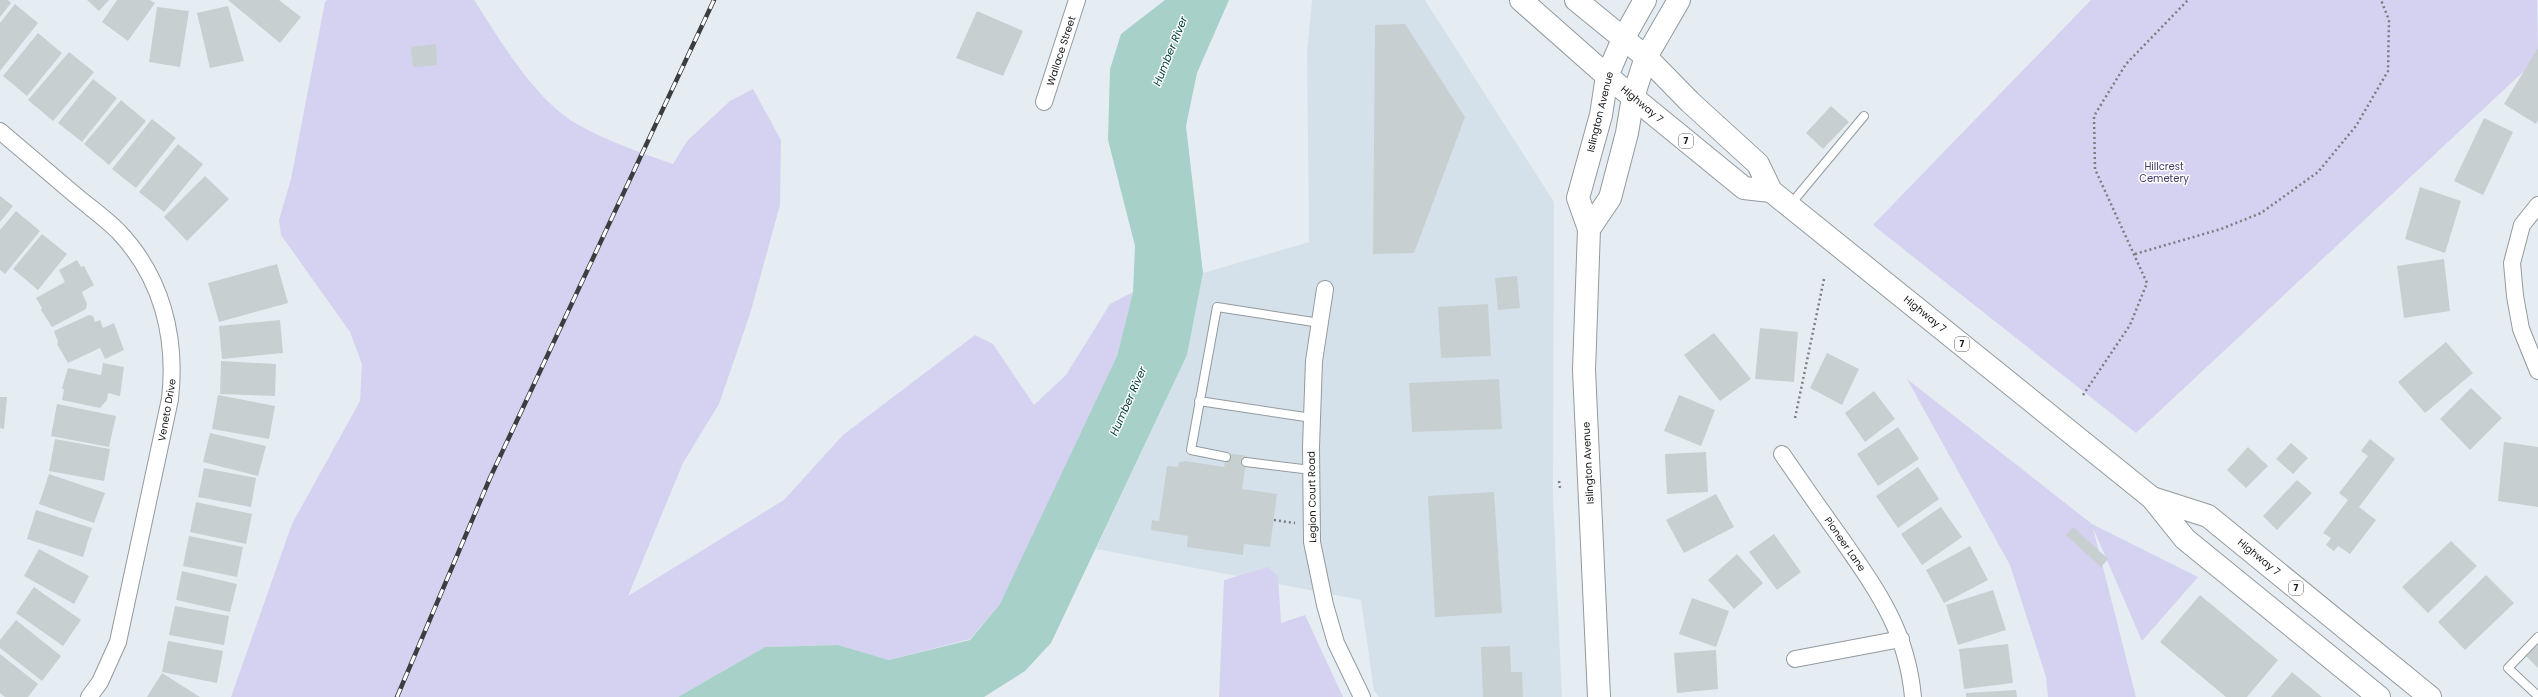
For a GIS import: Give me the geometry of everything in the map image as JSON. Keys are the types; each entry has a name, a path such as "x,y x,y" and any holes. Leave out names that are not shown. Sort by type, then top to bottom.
{"main road":[{"name":"Highway 7","path":"1521,0 1607,76 1744,188 1771,191"},
{"name":"Highway 7","path":"1576,0 1646,57 1690,102 1758,164 1771,191 2152,498 2185,539 2379,697"},
{"name":"Islington Avenue","path":"1599,697 1584,370 1589,228 1578,198 1601,115 1607,76 1623,39 1645,0"},
{"path":"1589,228 1610,198 1627,133 1633,97 1646,57 1679,0"},
{"name":"Highway 7","path":"2152,498 2208,516 2430,697"}],"street":[{"name":"Wallace Street","path":"1044,102 1078,0"},
{"name":"Veneto Drive","path":"0,131 117,231 134,250 150,275 160,298 172,347 173,373 170,399 125,618 110,662 89,697"},
{"path":"2538,205 2522,225 2512,263 2515,296 2521,329 2538,371"},
{"name":"Legion Court Road","path":"1325,289 1314,361 1312,418 1312,542 1325,605 1336,643 1362,697"},
{"name":"Pioneer Lane","path":"1782,454 1881,597 1901,639 1910,668 1913,697"},
{"path":"1795,659 1901,639"}],"lane":[{"path":"1789,205 1864,116"},
{"path":"1226,457 1191,450 1198,401 1217,307 1320,323"},
{"path":"1198,401 1312,418"},
{"path":"1246,462 1312,470"},
{"path":"2538,637 2508,668 2538,696"}],"path":[{"path":"2083,395 2130,325 2147,282 2095,169 2094,116 2126,64 2188,0"},
{"path":"2135,254 2221,230 2260,213 2318,172 2356,126 2388,71 2389,20 2381,0"},
{"path":"1795,418 1824,279"},
{"path":"1559,481 1560,488"}],"shaded area":[{"path":"1312,0 1425,0 1554,202 1553,497 1562,697 1379,697 1374,691 1361,600 1096,549 1187,355 1203,273 1309,242 1307,52"}],"green space":[{"path":"327,0 474,0 507,51 533,85 561,113 577,124 600,136 673,164 687,141 730,101 753,89 781,140 780,205 750,314 719,404 683,463 628,596 784,500 843,435 975,335 993,344 1034,405 1066,375 1110,304 1133,292 1117,356 1037,529 1000,604 970,639 889,660 838,645 765,647 678,697 231,697 292,524 360,401 362,364 350,332 281,235 279,220 291,179 325,2"},
{"name":"Hillcrest Cemetery","path":"2091,0 2537,0 2538,58 2136,433 1873,225"},
{"path":"1907,379 2092,524 2198,577 2142,641 2093,528 2136,697 2048,697 2046,677 2010,565"},
{"path":"1268,567 1278,576 1281,623 1305,615 1343,697 1219,697 1224,580"}],"water":[{"name":"Humber River","path":"1165,0 1229,0 1197,73 1186,126 1203,273 1187,355 1051,643 1025,671 984,697 678,697 765,647 838,645 889,660 970,640 1000,604 1117,356 1133,292 1135,246 1108,140 1110,69 1121,34"}],"building":[{"path":"0,0 8,0 11,3 0,17"},
{"path":"87,0 109,0 99,11"},
{"path":"117,0 150,0 155,3 128,41 102,22"},
{"path":"228,0 279,0 301,17 280,43"},
{"path":"15,4 38,23 0,71 0,23"},
{"path":"228,6 244,61 210,68 197,13"},
{"path":"157,7 189,11 180,67 149,62"},
{"path":"977,11 1023,31 1003,76 956,58"},
{"path":"1405,24 1465,117 1414,253 1373,254 1375,25"},
{"path":"38,33 62,53 27,96 3,76"},
{"path":"436,44 437,65 413,67 411,47"},
{"path":"2538,48 2538,120 2536,124 2504,104"},
{"path":"69,52 94,72 53,121 28,100"},
{"path":"93,79 117,98 82,142 58,123"},
{"path":"121,100 146,121 109,165 84,144"},
{"path":"1831,106 1849,122 1823,149 1806,133"},
{"path":"2484,118 2513,132 2483,195 2454,181"},
{"path":"152,119 176,138 136,188 112,169"},
{"path":"178,144 203,164 164,212 139,192"},
{"path":"205,176 229,199 187,241 164,217"},
{"path":"2420,187 2461,201 2445,253 2405,239"},
{"path":"0,196 13,206 0,222"},
{"path":"16,211 40,231 5,274 0,270 0,230"},
{"path":"42,234 67,254 38,290 13,269"},
{"path":"2444,259 2450,311 2404,318 2397,266"},
{"path":"77,260 81,267 84,266 94,285 82,292 87,304 86,309 52,327 41,310 42,308 36,298 65,282 59,270"},
{"path":"277,264 288,303 219,322 208,283"},
{"path":"1517,276 1520,308 1498,310 1495,278"},
{"path":"1488,304 1491,356 1441,358 1438,307"},
{"path":"89,315 93,316 95,322 100,320 103,328 114,323 124,350 105,359 100,348 68,363 57,344 58,342 54,331"},
{"path":"280,320 283,353 222,359 219,326"},
{"path":"1760,328 1798,332 1794,382 1755,379"},
{"path":"1714,333 1751,379 1720,401 1684,355"},
{"path":"2446,342 2473,373 2425,413 2398,382"},
{"path":"1827,353 1859,369 1842,405 1810,388"},
{"path":"221,361 276,364 275,396 220,394"},
{"path":"103,363 124,367 120,396 108,393 107,400 100,408 62,400 64,390 62,388 68,368 101,375"},
{"path":"1499,379 1502,429 1412,432 1409,383"},
{"path":"2471,388 2502,418 2470,450 2440,419"},
{"path":"1874,391 1895,419 1865,442 1845,413"},
{"path":"218,395 275,406 269,439 212,429"},
{"path":"1679,395 1715,410 1701,446 1664,431"},
{"path":"0,397 7,397 4,429 0,428"},
{"path":"57,404 116,416 109,447 51,436"},
{"path":"1898,427 1919,459 1878,486 1857,454"},
{"path":"210,433 266,446 258,476 203,462"},
{"path":"55,439 110,449 104,481 49,471"},
{"path":"2370,439 2395,459 2359,507 2376,520 2350,554 2338,546 2334,551 2326,545 2331,538 2323,533 2348,500 2339,493 2368,456 2361,451"},
{"path":"2504,442 2538,447 2538,507 2498,501"},
{"path":"2291,443 2308,458 2293,474 2276,459"},
{"path":"2248,447 2268,466 2246,488 2227,470"},
{"path":"1706,452 1708,492 1667,494 1665,454"},
{"path":"1227,453 1247,456 1242,489 1277,494 1270,547 1244,544 1243,555 1187,547 1188,536 1151,530 1152,520 1159,521 1167,466 1178,467 1179,462 1185,461 1224,467"},
{"path":"1918,467 1939,499 1898,528 1876,496"},
{"path":"204,468 256,478 251,507 198,497"},
{"path":"49,474 105,493 94,523 39,504"},
{"path":"2297,480 2312,493 2277,530 2263,516"},
{"path":"1494,492 1502,613 1435,617 1428,496"},
{"path":"1716,494 1734,527 1684,553 1666,520"},
{"path":"196,502 252,514 246,544 190,532"},
{"path":"1941,507 1962,537 1922,565 1901,534"},
{"path":"36,510 92,528 83,557 27,539"},
{"path":"2073,527 2108,559 2101,567 2066,535"},
{"path":"1774,534 1801,572 1777,590 1749,552"},
{"path":"189,536 243,547 237,577 183,566"},
{"path":"2451,541 2477,566 2428,613 2402,587"},
{"path":"1970,546 1988,580 1944,603 1926,570"},
{"path":"39,549 89,576 74,604 24,576"},
{"path":"1737,554 1763,583 1734,609 1708,580"},
{"path":"182,571 237,584 230,612 176,600"},
{"path":"2486,575 2514,603 2465,650 2438,622"},
{"path":"34,587 81,620 63,646 16,613"},
{"path":"1993,590 2006,630 1958,645 1946,605"},
{"path":"2200,595 2278,660 2247,697 2226,697 2160,642"},
{"path":"1692,598 1729,611 1716,647 1679,634"},
{"path":"175,606 229,616 224,645 169,635"},
{"path":"16,620 61,656 42,681 0,648 0,640"},
{"path":"168,641 223,651 217,683 162,672"},
{"path":"2008,644 2013,683 1964,689 1959,649"},
{"path":"2538,645 2538,668 2526,656"},
{"path":"1510,646 1511,672 1522,672 1523,697 1483,697 1481,647"},
{"path":"1716,650 1718,689 1677,693 1674,653"},
{"path":"0,654 38,684 28,697 5,697 0,693"},
{"path":"2292,672 2322,697 2271,697"},
{"path":"162,673 200,697 147,697"},
{"path":"2016,690 2017,697 1966,697 1966,693"}],"railway":[{"path":"397,697 490,478 714,0"}]}
